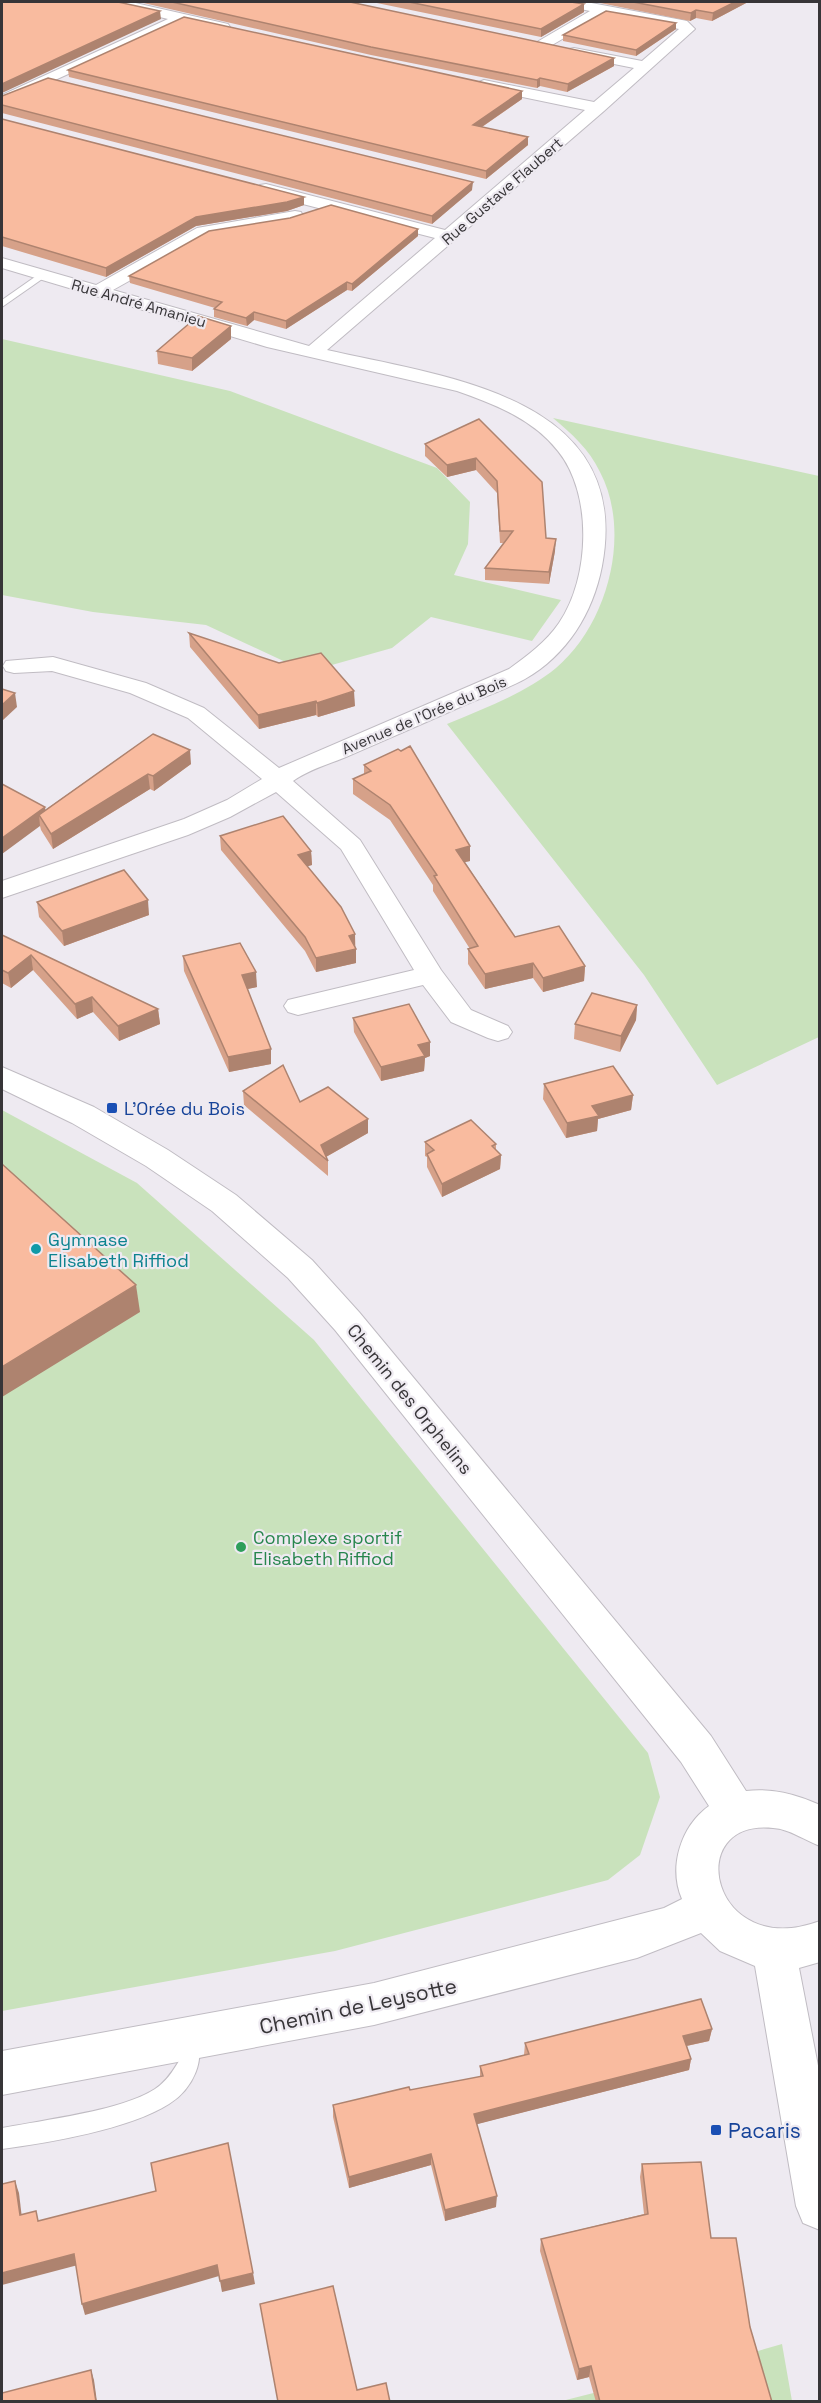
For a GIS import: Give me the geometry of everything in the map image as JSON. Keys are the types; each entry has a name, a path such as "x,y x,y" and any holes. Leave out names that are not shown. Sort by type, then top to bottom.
{"street":[{"path":"115,2 240,31"},
{"path":"566,2 622,12 640,2"},
{"path":"603,9 536,44 647,66"},
{"name":"Rue Gustave Flaubert","path":"312,353 688,29 688,27 622,12"},
{"path":"2,100 183,17"},
{"path":"47,80 70,85"},
{"path":"470,82 599,108"},
{"path":"248,185 449,236"},
{"path":"482,186 501,190"},
{"path":"99,291 203,232 291,218 327,206"},
{"name":"Rue André Amanieu","path":"2,263 312,353"},
{"name":"Avenue de l'Orée du Bois","path":"2,890 58,866 178,831 279,780 288,773 517,674 539,658 570,624 580,605 590,575 594,544 593,509 581,467 564,443 543,424 512,404 488,394 312,353"},
{"path":"14,666 53,664 138,688 196,713 279,780 351,845 430,975 460,1016 498,1032"},
{"path":"298,1006 430,975"},
{"name":"Chemin des Orphelins","path":"2,1077 83,1115 157,1158 224,1203 300,1269 347,1321 696,1749 736,1812"},
{"path":"819,1827 810,1820 783,1809 759,1807 736,1812 717,1824 703,1841 696,1862 697,1885 706,1908 723,1928 747,1943 774,1950 801,1949 819,1941"},
{"name":"Chemin de Leysotte","path":"2,2073 374,2004 464,1983 637,1937 674,1924 706,1908"},
{"path":"774,1950 819,2206"}],"lane":[{"path":"2,304 42,275"},
{"path":"2,2139 122,2112 160,2098 173,2088 190,2063 188,2040"}],"green space":[{"path":"2,339 230,391 437,468 470,502 468,544 454,575 561,600 532,641 431,617 392,648 307,672 206,625 93,612 2,595"},
{"path":"553,418 819,476 819,1037 717,1085 644,975 447,724 517,693 556,668 574,649 601,603 610,576 614,549 614,522 609,496 591,456"},
{"name":"Complexe sportif Elisabeth Riffiod","path":"2,1110 137,1183 314,1340 648,1753 660,1797 640,1855 608,1880 335,1951 2,2011"},
{"path":"782,2344 792,2401 558,2402 751,2353"}],"building":[{"path":"2,2 118,2 160,11 2,84"},
{"path":"172,2 350,2 614,58 568,84 371,47"},
{"path":"409,2 571,2 584,4 541,29"},
{"path":"633,2 735,2 713,13 696,10 691,13"},
{"path":"606,11 676,23 636,50 563,35"},
{"path":"184,17 522,91 473,125 528,137 486,171 68,70"},
{"path":"48,78 473,182 432,216 2,105 2,96"},
{"path":"2,119 304,197 287,202 196,217 106,268 2,237"},
{"path":"331,205 418,229 352,284 347,282 286,321 254,312 246,318 214,309 222,302 129,276 209,231 290,218"},
{"path":"198,316 231,326 192,358 157,351"},
{"path":"479,419 542,482 546,538 556,539 549,572 485,568 513,531 500,531 497,481 476,458 447,465 425,444"},
{"path":"189,633 279,663 321,653 354,691 317,703 316,701 258,715"},
{"path":"2,689 15,693 2,705"},
{"path":"153,734 190,750 153,776 148,774 51,834 39,815"},
{"path":"410,746 470,846 456,850 515,937 559,926 585,966 543,978 533,963 485,974 468,949 478,946 434,876 437,875 390,805 353,779 371,771 364,765 398,749 401,751"},
{"path":"2,784 45,807 2,838"},
{"path":"283,816 311,851 298,855 341,907 355,934 349,936 356,949 316,958 305,937 220,836"},
{"path":"124,870 148,900 62,931 37,902"},
{"path":"2,935 158,1009 118,1026 92,997 75,1004 31,955 8,973 2,970"},
{"path":"240,943 256,972 242,975 271,1049 228,1057 183,956"},
{"path":"592,993 637,1005 621,1036 575,1024"},
{"path":"409,1004 430,1042 418,1045 425,1056 381,1067 353,1018"},
{"path":"283,1065 300,1102 328,1087 368,1119 321,1145 328,1161 243,1091"},
{"path":"613,1066 633,1095 592,1106 599,1116 567,1123 544,1084"},
{"path":"471,1120 496,1144 492,1146 501,1155 442,1184 427,1154 434,1150 425,1142"},
{"name":"Gymnase Elisabeth Riffiod","path":"2,1164 136,1285 2,1367"},
{"path":"701,1999 712,2029 683,2036 691,2059 474,2114 497,2196 445,2210 431,2154 349,2177 333,2105 409,2087 410,2090 483,2076 480,2066 529,2054 525,2043"},
{"path":"228,2143 253,2273 220,2281 217,2265 82,2304 74,2254 2,2273 2,2184 15,2181 20,2215 36,2211 38,2221 156,2191 151,2163"},
{"path":"701,2162 711,2238 736,2238 750,2327 772,2402 600,2402 591,2366 579,2369 541,2239 648,2214 642,2164"},
{"path":"333,2286 357,2390 386,2383 390,2402 278,2402 260,2304"},
{"path":"91,2370 96,2402 2,2402 2,2393"}],"place":[{"name":"L'Orée du Bois","path":"112,1108"},
{"name":"Gymnase Elisabeth Riffiod","path":"36,1249"},
{"name":"Complexe sportif Elisabeth Riffiod","path":"241,1547"},
{"name":"Pacaris","path":"716,2130"}]}
